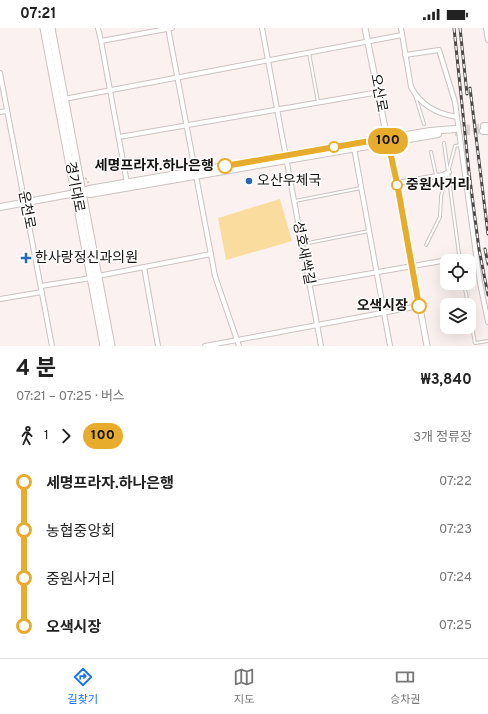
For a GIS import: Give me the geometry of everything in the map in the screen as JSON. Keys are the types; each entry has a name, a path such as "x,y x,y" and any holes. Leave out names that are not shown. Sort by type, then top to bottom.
{"main road":[{"name":"경기대로","path":"44,28 94,277 110,346"},
{"name":"경기대로","path":"50,28 64,99 78,192"},
{"path":"0,207 89,189 195,173 387,140 455,131"},
{"path":"286,158 354,148 387,140"},
{"path":"78,192 90,194 195,173"},
{"name":"경기대로","path":"94,277 104,346"}],"street":[{"path":"98,28 126,183"},
{"path":"101,41 170,28 177,76 215,276 239,346"},
{"name":"성호새싹길","path":"262,28 321,346"},
{"name":"오산로","path":"365,28 397,183 426,346"},
{"path":"401,28 411,87 414,92 419,99 434,110 446,115 458,117"},
{"path":"486,28 488,39"},
{"path":"64,99 177,76 402,35"},
{"path":"405,55 439,50 455,102 458,117 480,282 488,322"},
{"name":"운천로","path":"0,73 52,346"},
{"path":"118,137 379,92"},
{"path":"0,112 7,111"},
{"path":"354,148 390,346"},
{"path":"397,183 443,175 448,172"},
{"path":"41,286 211,254"},
{"path":"309,284 440,262"},
{"path":"144,267 158,346"},
{"path":"0,299 42,292"},
{"path":"205,346 419,306"}],"lane":[{"path":"309,52 318,103"},
{"path":"414,92 424,124"},
{"path":"444,143 459,254"},
{"path":"426,245 440,217 441,197 445,178 455,146 462,145"},
{"path":"431,152 436,176"},
{"path":"294,202 361,188"},
{"path":"301,244 369,231"},
{"path":"473,334 475,343 488,341"}],"shaded area":[{"path":"280,199 292,241 226,260 218,218"}],"tunnel":[{"path":"455,129 484,126"},
{"path":"455,133 483,131"}],"railway":[{"path":"454,28 469,172 479,249 488,295"},
{"path":"460,28 467,94"},
{"path":"470,88 488,234"},
{"path":"485,249 488,264"}],"bus line":[{"name":"100","path":"225,166 387,138 397,183 419,306"}],"place":[{"name":"세명프라자.하나은행","path":"225,166"},
{"name":"오산우체국","path":"249,181"},
{"name":"중원사거리","path":"397,185"},
{"name":"한사랑정신과의원","path":"26,258"},
{"name":"오색시장","path":"419,306"}]}
